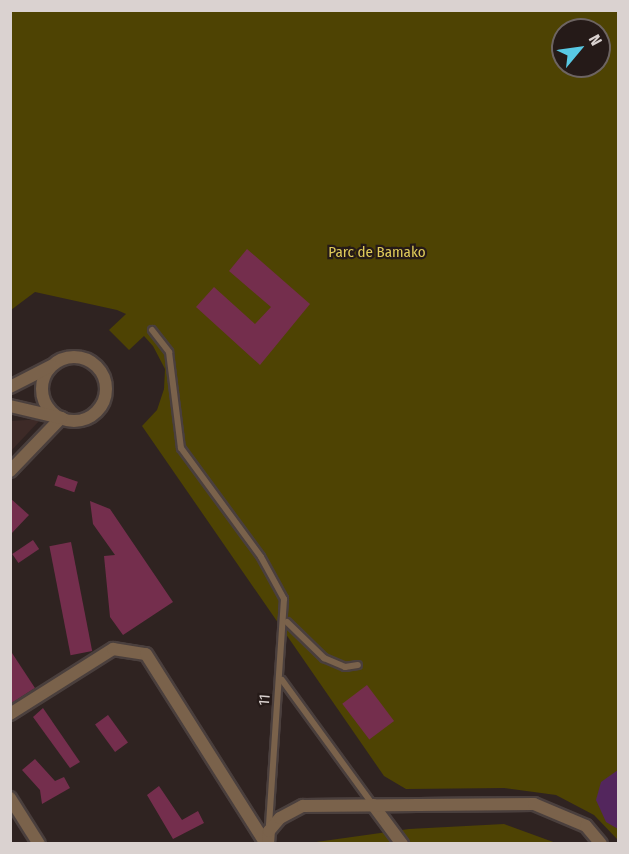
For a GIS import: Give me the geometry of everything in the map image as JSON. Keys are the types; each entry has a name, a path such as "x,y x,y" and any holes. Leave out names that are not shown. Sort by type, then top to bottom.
{"street":[{"path":"10,387 68,357 87,358 106,380 105,399 94,415 76,421 10,406"},
{"path":"51,366 42,388 51,411 62,418"},
{"path":"10,471 62,418"},
{"path":"10,714 113,649 146,654 267,839 289,810 303,806 534,804 586,826 601,843"},
{"path":"10,798 39,843"},
{"path":"374,805 402,843"}],"lane":[{"path":"152,330 169,352 181,448 272,574 284,599 287,622 277,653 282,679"},
{"path":"287,622 324,658 345,667 358,665"},
{"name":"11","path":"282,679 374,805"},
{"name":"11","path":"267,839 282,679"}],"shaded area":[{"path":"41,419 11,451 11,421"},
{"path":"618,770 618,829 606,822 596,800 601,782"}],"green space":[{"name":"Parc de Bamako","path":"11,11 618,11 618,840 594,815 556,795 504,788 406,789 384,776 142,426 157,410 164,389 165,369 153,346 144,336 129,350 109,330 126,314 35,292 11,310"},
{"path":"504,824 556,843 302,844 409,829"}],"building":[{"path":"247,249 310,304 260,365 196,307 214,287 255,324 271,307 229,271"},
{"path":"58,475 78,482 74,492 54,485"},
{"path":"10,498 29,515 10,535"},
{"path":"90,501 110,509 173,602 123,635 110,617 104,556 115,555 93,524"},
{"path":"33,540 39,549 18,563 12,554"},
{"path":"71,542 92,651 71,655 49,546"},
{"path":"10,650 35,688 10,704"},
{"path":"367,685 394,721 369,740 342,704"},
{"path":"43,708 80,762 70,768 33,717"},
{"path":"108,715 128,743 115,752 95,724"},
{"path":"35,759 55,781 64,777 70,788 42,804 40,790 22,770"},
{"path":"159,786 182,820 198,811 204,823 173,839 147,795"}]}
